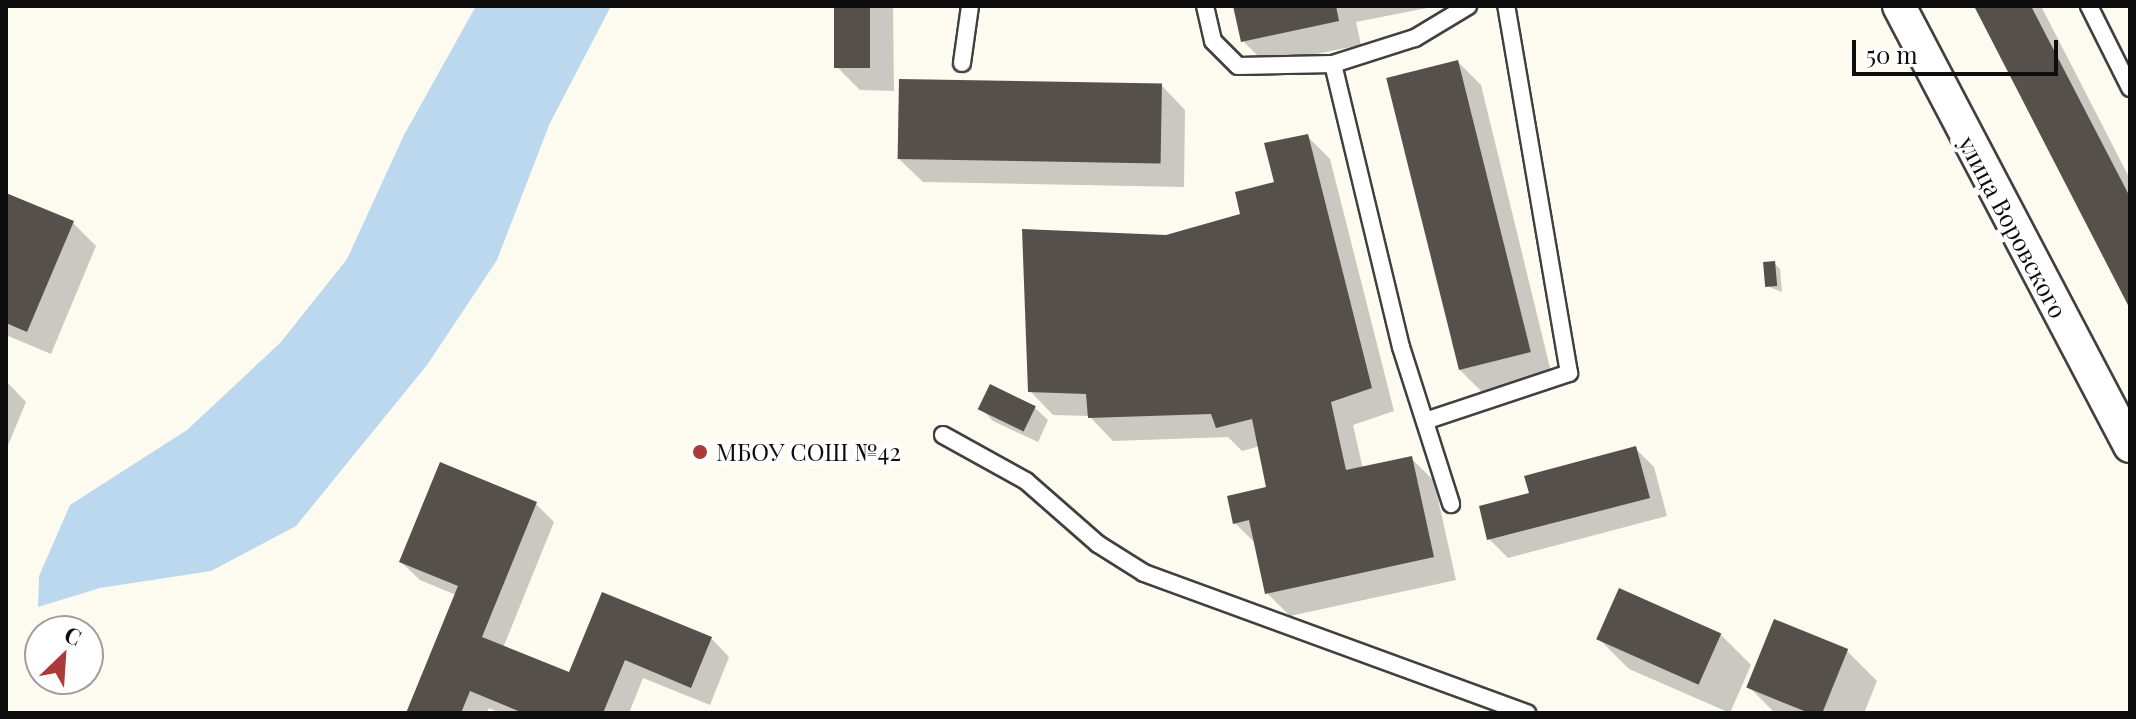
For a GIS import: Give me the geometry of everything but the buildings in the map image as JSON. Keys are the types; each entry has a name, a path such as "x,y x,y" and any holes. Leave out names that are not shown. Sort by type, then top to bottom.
{"street":[{"name":"улица Воровского","path":"1899,6 2130,446"}],"lane":[{"path":"962,63 970,6"},
{"path":"1205,6 1213,41 1238,66 1333,64 1415,38 1468,6"},
{"path":"1425,421 1569,373 1506,6"},
{"path":"2089,6 2130,88"},
{"path":"1333,64 1401,347 1451,504"},
{"path":"943,435 1026,481 1098,544 1144,573 1527,713"}],"water":[{"path":"476,6 611,6 550,123 497,260 427,365 296,526 211,571 100,588 38,607 39,576 70,505 187,430 281,342 347,259 404,135"}],"place":[{"name":"МБОУ СОШ №42","path":"700,452"}]}
